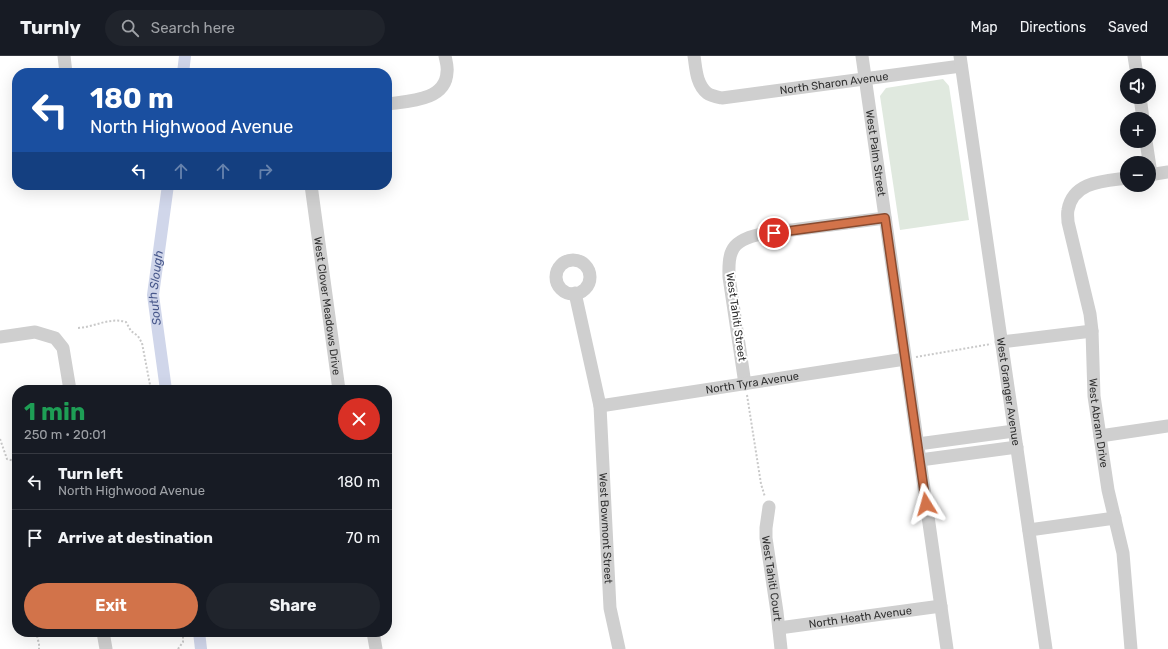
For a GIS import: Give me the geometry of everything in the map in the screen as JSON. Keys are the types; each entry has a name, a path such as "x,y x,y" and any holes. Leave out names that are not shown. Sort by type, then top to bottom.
{"street":[{"path":"64,56 65,68"},
{"path":"392,103 421,100 432,96 443,85 446,79 448,71 445,56"},
{"name":"North Sharon Avenue","path":"694,56 697,76 700,84 707,93 722,98 865,80 961,61"},
{"name":"West Palm Street","path":"862,56 947,649"},
{"path":"1134,56 1136,68"},
{"name":"West Granger Avenue","path":"961,61 1046,649"},
{"path":"1156,174 1168,172"},
{"name":"West Abram Drive","path":"1120,179 1094,183 1082,188 1073,198 1068,209 1068,222 1090,314 1094,396 1108,490 1123,553 1131,649"},
{"name":"West Clover Meadows Drive","path":"312,190 338,385"},
{"name":"West Tahiti Street","path":"745,384 729,277 732,250 744,240 761,234 885,218"},
{"name":"West Bowmont Street","path":"575,293 600,406 610,608 619,649"},
{"path":"1001,342 1092,331"},
{"path":"0,337 35,332 55,338 63,348 69,385"},
{"name":"North Tyra Avenue","path":"600,406 905,360"},
{"path":"1100,436 1168,426"},
{"path":"918,444 1014,431"},
{"path":"920,460 1017,447"},
{"name":"West Tahiti Court","path":"769,507 766,538 781,649"},
{"path":"1029,530 1114,518"},
{"name":"North Heath Avenue","path":"779,628 941,606"},
{"path":"104,637 106,649"},
{"path":"374,637 376,649"}],"path":[{"path":"78,328 94,326 108,321 126,322 131,331 138,336 142,343 150,385"},
{"path":"905,360 1001,342"},
{"path":"745,384 761,484 769,507"},
{"path":"0,439 7,458 12,459"},
{"path":"37,637 39,649"},
{"path":"178,649 183,642 183,637"}],"shaded area":[{"path":"943,79 949,86 969,220 900,230 880,96 886,88"}],"waterway":[{"name":"South Slough","path":"184,68 185,56"},
{"name":"South Slough","path":"165,385 153,295 167,190"},
{"name":"South Slough","path":"200,637 201,649"}],"route":[{"path":"774,233 885,218 926,504"}]}
